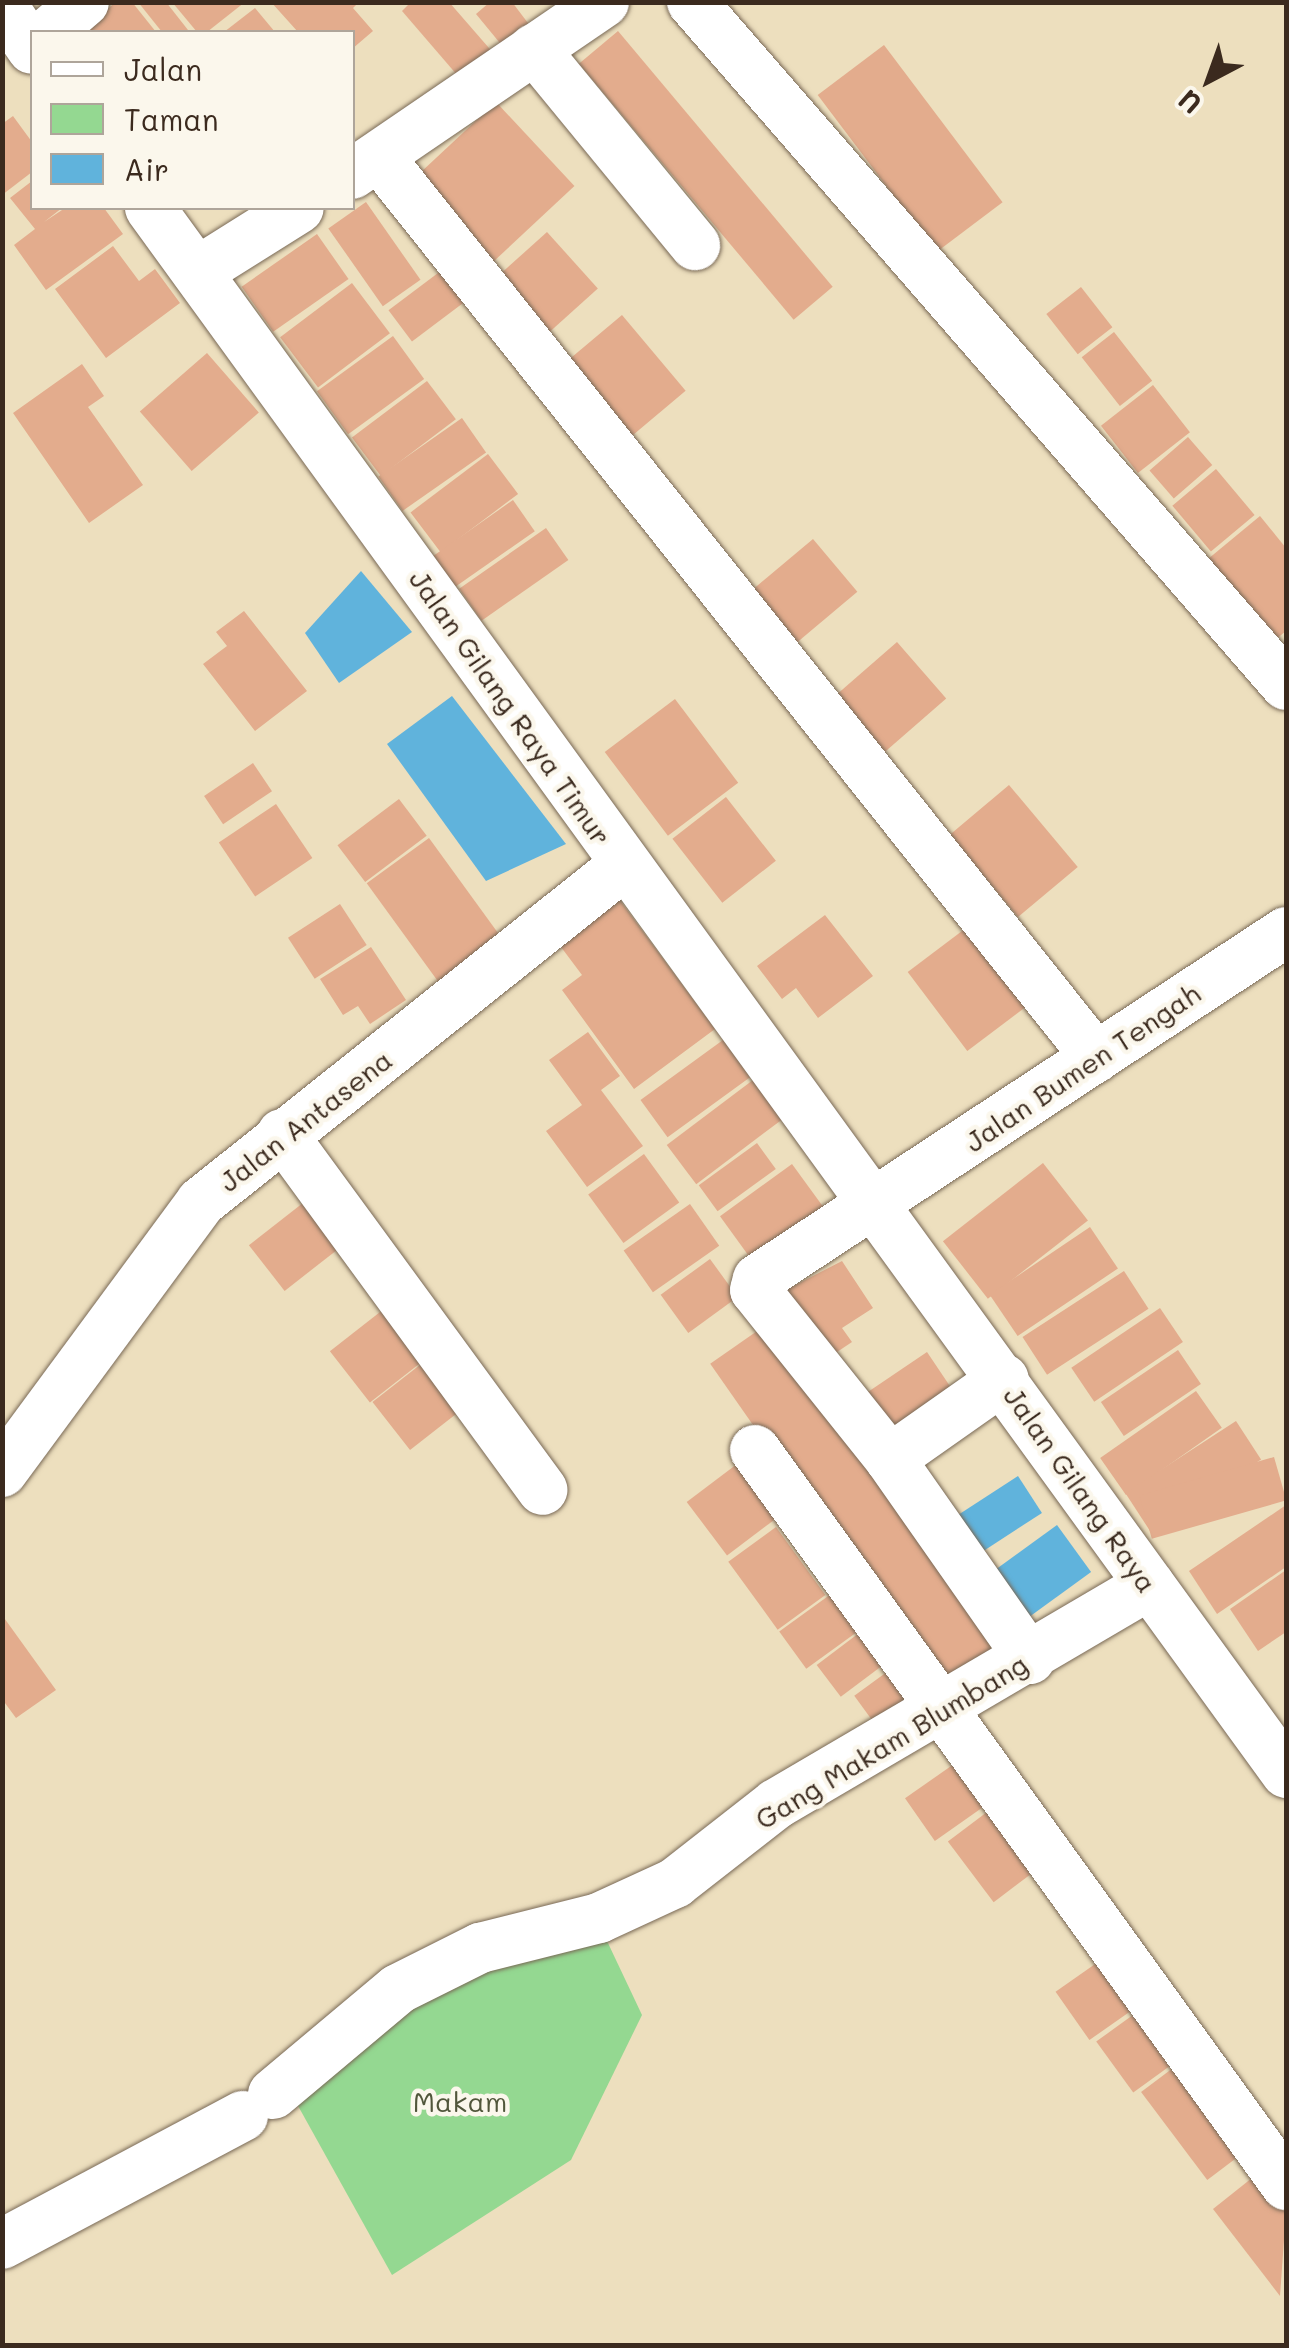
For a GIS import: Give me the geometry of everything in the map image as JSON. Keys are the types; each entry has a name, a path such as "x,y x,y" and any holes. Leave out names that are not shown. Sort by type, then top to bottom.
{"street":[{"path":"51,30 84,2"},
{"path":"692,2 1286,685"},
{"path":"2,5 30,45"},
{"path":"696,245 564,19 366,165 1096,1057"},
{"name":"Jalan Gilang Raya Timur","path":"151,210 623,866 878,1204"},
{"path":"197,272 296,210"},
{"name":"Jalan Antasena","path":"2,1472 201,1202 623,866"},
{"name":"Jalan Bumen Tengah","path":"890,1459 755,1290 770,1269 878,1204 1286,932"},
{"path":"282,1134 542,1490"},
{"name":"Jalan Gilang Raya","path":"878,1204 1286,1773"},
{"path":"1004,1379 890,1459 1030,1658"},
{"path":"755,1450 1286,2185"},
{"name":"Gang Makam Blumbang","path":"2,2244 258,2105 398,1988 480,1948 600,1918 675,1882 776,1804 945,1711 1149,1585"}],"green space":[{"name":"Makam","path":"607,1941 642,2015 571,2160 392,2275 292,2095 410,2003 504,1964"}],"water":[{"path":"361,571 412,632 339,683 305,633"},
{"path":"452,696 566,844 486,881 387,744"},
{"path":"1018,1476 1042,1513 977,1555 953,1518"},
{"path":"1057,1525 1091,1572 1026,1619 992,1572"}],"building":[{"path":"116,2 132,2 154,30 81,30"},
{"path":"138,2 166,2 188,30 160,30"},
{"path":"172,2 245,2 210,30 195,30"},
{"path":"271,2 359,2 353,8 373,31 355,46 355,30 296,30"},
{"path":"411,2 449,2 502,63 470,90 402,11"},
{"path":"490,2 512,2 531,27 504,48 476,14"},
{"path":"255,8 273,30 227,30"},
{"path":"618,31 833,287 794,320 579,64"},
{"path":"884,45 1003,202 936,252 818,95"},
{"path":"496,102 574,186 487,267 409,183"},
{"path":"13,116 30,139 30,174 2,195 2,124"},
{"path":"30,183 30,210 59,210 44,222 62,210 105,210 123,234 46,290 14,245 35,229 10,198"},
{"path":"366,202 420,280 383,306 328,228"},
{"path":"547,232 598,288 545,336 494,280"},
{"path":"317,234 349,279 273,332 242,287"},
{"path":"113,246 139,281 155,269 180,303 106,358 55,289"},
{"path":"446,267 469,298 412,341 388,310"},
{"path":"352,283 390,333 318,387 280,337"},
{"path":"1081,287 1112,327 1078,354 1046,314"},
{"path":"622,315 686,391 624,442 561,366"},
{"path":"1114,332 1152,381 1120,406 1082,357"},
{"path":"393,336 424,379 348,434 317,391"},
{"path":"207,353 259,413 192,471 140,411"},
{"path":"82,364 104,396 88,407 143,485 89,523 13,413"},
{"path":"427,381 456,419 381,476 352,438"},
{"path":"1153,385 1190,432 1138,473 1101,426"},
{"path":"462,418 486,452 403,511 378,477"},
{"path":"1188,437 1212,465 1174,498 1150,470"},
{"path":"488,454 518,494 441,552 411,512"},
{"path":"1216,469 1255,515 1211,552 1172,506"},
{"path":"513,500 535,531 455,587 434,556"},
{"path":"1260,516 1286,548 1286,631 1275,640 1208,559"},
{"path":"546,528 568,560 482,621 459,589"},
{"path":"813,539 857,592 791,648 746,595"},
{"path":"244,611 307,691 255,731 203,664 227,646 216,632"},
{"path":"897,642 946,699 879,757 830,700"},
{"path":"675,699 738,783 668,836 605,752"},
{"path":"253,763 272,791 223,824 204,796"},
{"path":"1009,785 1078,867 1018,917 949,835"},
{"path":"726,797 776,861 722,903 672,839"},
{"path":"399,799 427,836 365,882 338,845"},
{"path":"276,804 312,858 255,896 219,843"},
{"path":"429,838 506,944 444,989 367,883"},
{"path":"616,895 715,1029 634,1089 562,990 582,975 555,939"},
{"path":"340,904 367,945 315,979 288,938"},
{"path":"825,915 873,976 818,1018 796,988 782,999 757,966"},
{"path":"970,925 1030,1004 967,1051 908,972"},
{"path":"371,947 406,1000 370,1024 358,1006 343,1015 320,979"},
{"path":"588,1032 620,1076 601,1090 643,1146 587,1187 546,1131 582,1105 549,1060"},
{"path":"723,1040 750,1077 668,1137 640,1100"},
{"path":"753,1080 782,1119 696,1184 667,1145"},
{"path":"757,1143 776,1169 718,1211 699,1185"},
{"path":"644,1154 679,1203 623,1243 588,1195"},
{"path":"1043,1163 1088,1221 988,1299 943,1241"},
{"path":"792,1164 826,1210 754,1262 720,1216"},
{"path":"308,1199 344,1245 285,1291 249,1245"},
{"path":"690,1204 719,1246 653,1292 624,1250"},
{"path":"1090,1227 1118,1268 1018,1336 990,1295"},
{"path":"710,1259 738,1297 688,1333 661,1295"},
{"path":"842,1261 873,1308 842,1328 852,1342 825,1360 780,1293"},
{"path":"1124,1271 1149,1309 1047,1375 1023,1337"},
{"path":"389,1305 429,1356 370,1402 330,1351"},
{"path":"1160,1308 1183,1342 1094,1402 1071,1368"},
{"path":"770,1322 1006,1659 946,1701 710,1364"},
{"path":"1178,1350 1201,1384 1124,1436 1101,1402"},
{"path":"927,1352 953,1390 891,1432 866,1393"},
{"path":"430,1357 468,1405 410,1450 372,1402"},
{"path":"1196,1391 1222,1428 1126,1495 1100,1458"},
{"path":"1236,1421 1261,1460 1150,1531 1125,1493"},
{"path":"1274,1457 1286,1500 1152,1539 1139,1496"},
{"path":"741,1461 781,1515 727,1555 687,1502"},
{"path":"1286,1505 1286,1567 1217,1614 1189,1571"},
{"path":"776,1527 825,1595 778,1630 728,1562"},
{"path":"1286,1570 1286,1632 1258,1651 1230,1609"},
{"path":"831,1594 858,1631 806,1669 779,1632"},
{"path":"2,1615 56,1690 16,1718 2,1699"},
{"path":"871,1624 895,1656 841,1697 817,1665"},
{"path":"902,1661 936,1707 888,1742 854,1696"},
{"path":"964,1757 994,1800 935,1841 905,1798"},
{"path":"999,1803 1045,1864 994,1902 948,1842"},
{"path":"1108,1955 1142,2003 1089,2040 1056,1992"},
{"path":"1148,2004 1185,2055 1133,2093 1096,2042"},
{"path":"1185,2059 1251,2147 1207,2180 1141,2092"},
{"path":"1257,2174 1286,2212 1280,2296 1213,2209"}]}
